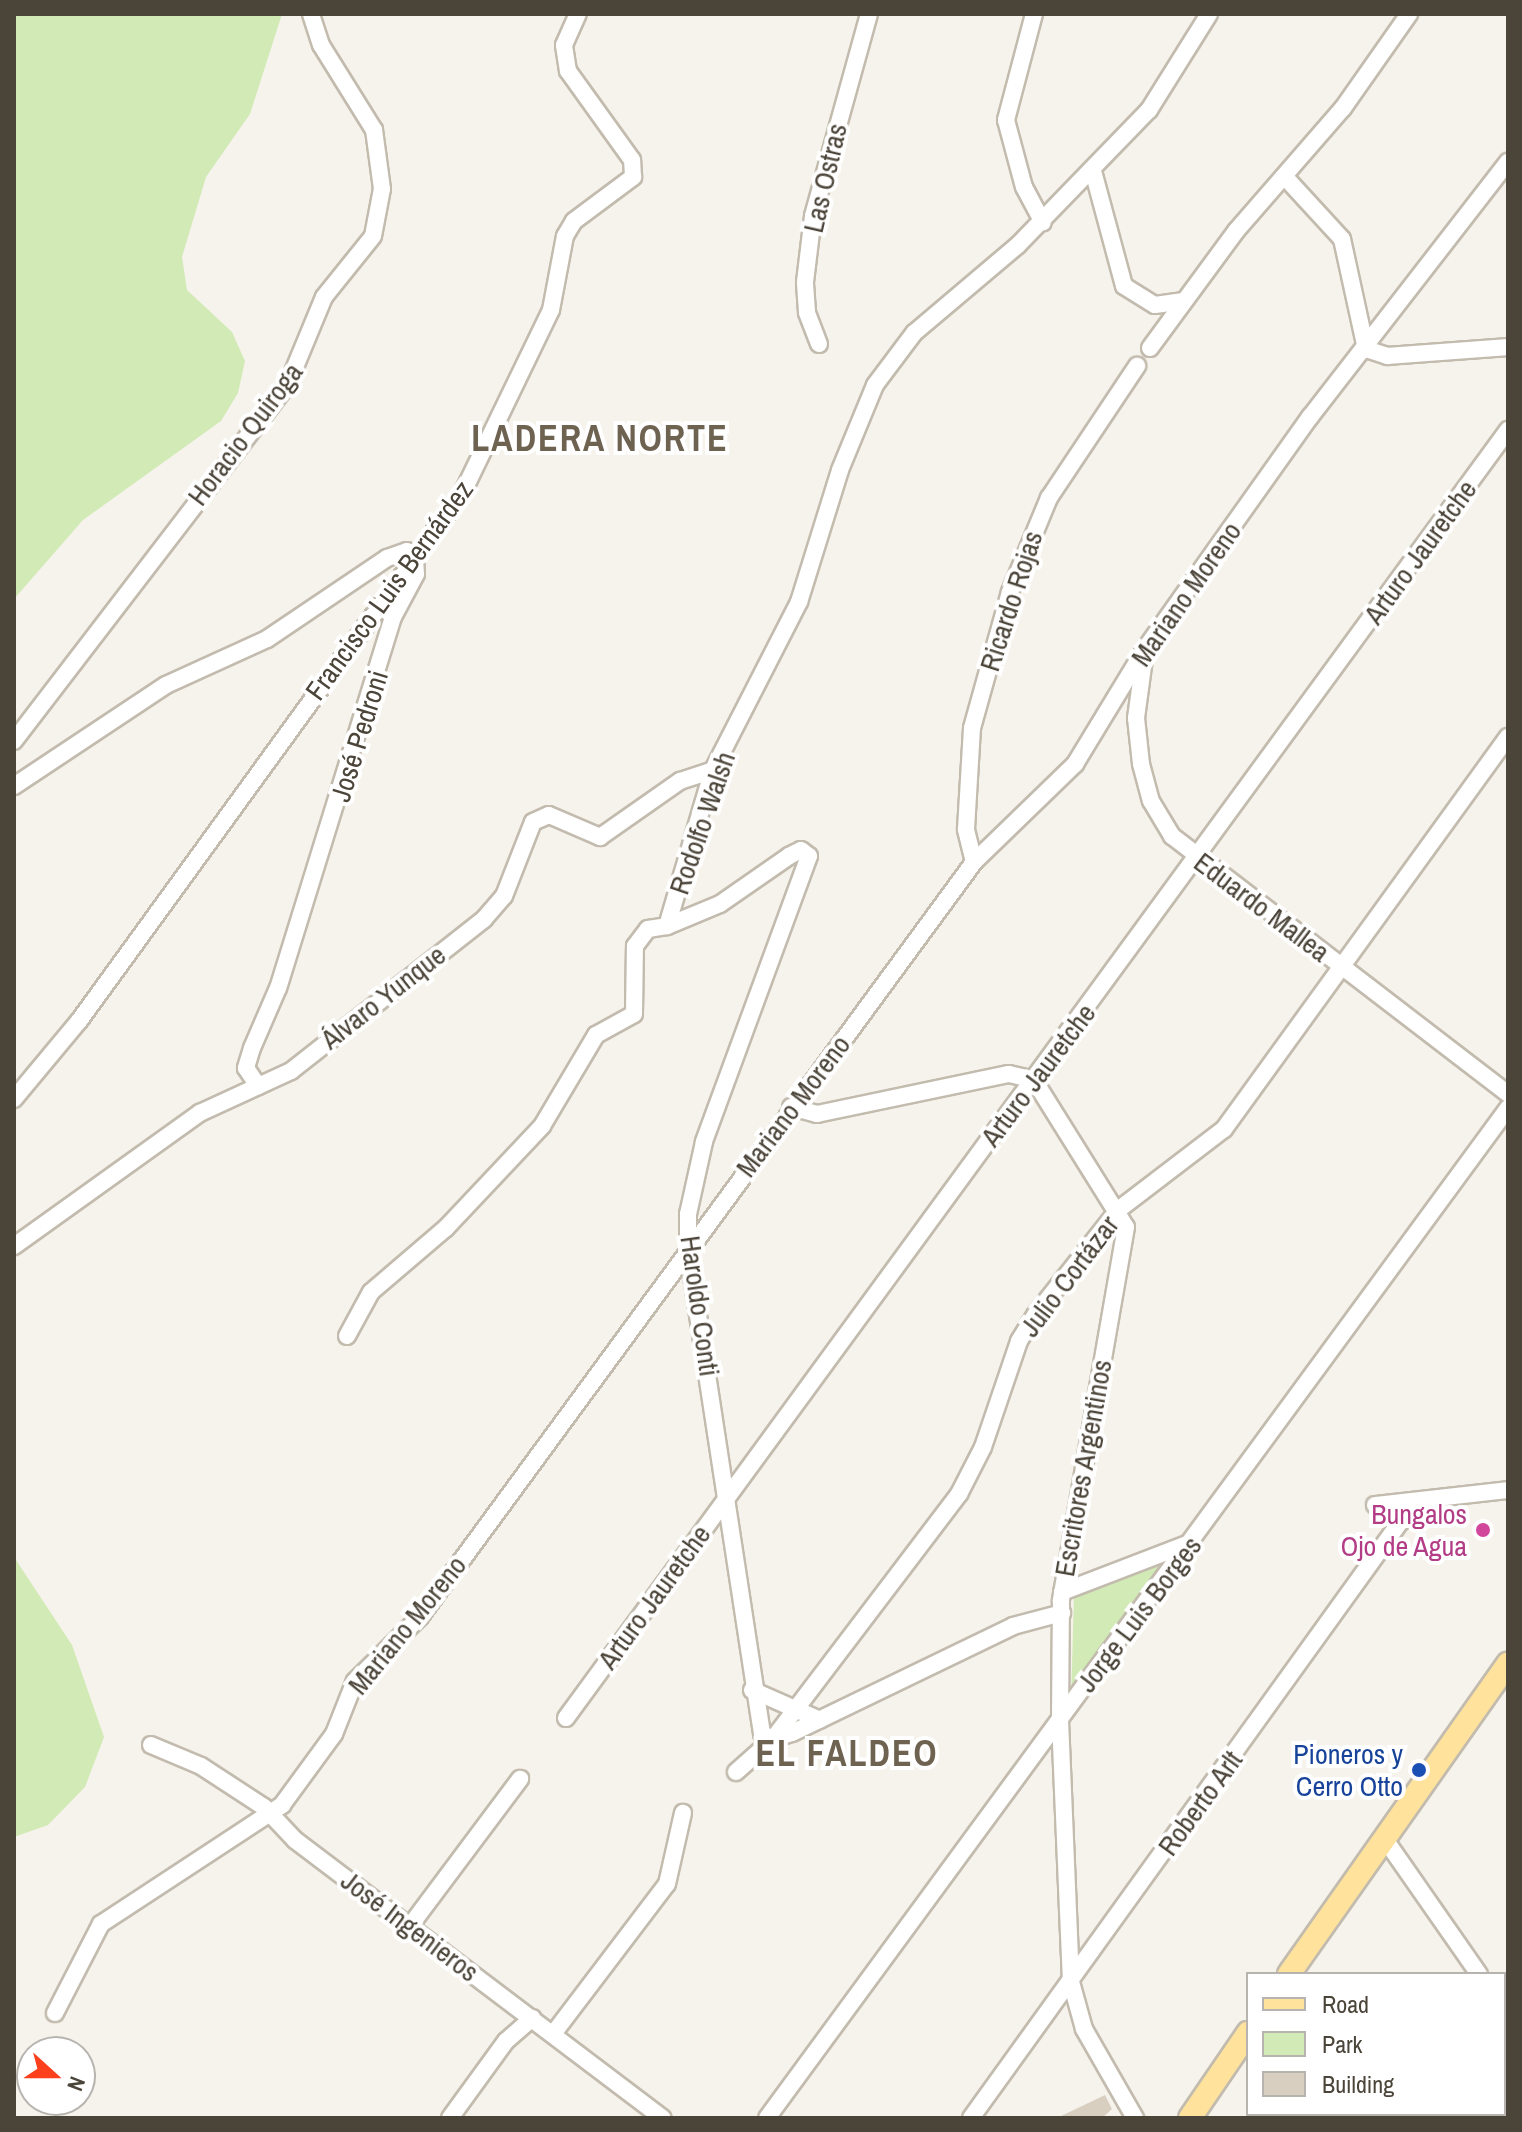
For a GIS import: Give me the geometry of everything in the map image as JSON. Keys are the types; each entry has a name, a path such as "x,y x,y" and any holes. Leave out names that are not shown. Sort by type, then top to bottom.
{"main road":[{"path":"1290,1972 1384,1838 1505,1675"},
{"path":"1190,2118 1246,2036"}],"street":[{"name":"Horacio Quiroga","path":"14,741 288,384 324,297 373,236 382,189 374,130 321,45 311,14"},
{"name":"Francisco Luis Bernárdez","path":"14,1099 79,1021 482,460 551,310 565,236 574,221 633,177 632,160 568,71 564,45 578,14"},
{"name":"Las Ostras","path":"819,344 807,312 805,282 813,216 869,14"},
{"path":"1034,14 1006,120 1024,187 1043,222"},
{"name":"Rodolfo Walsh","path":"347,1336 371,1292 446,1228 542,1126 596,1035 634,1014 635,946 648,929 667,926 713,770 799,602 840,470 875,385 914,333 1043,222 1149,110 1209,14"},
{"path":"1150,348 1409,14"},
{"name":"Mariano Moreno","path":"55,2013 101,1924 270,1814 334,1734 355,1681 420,1617 791,1107 974,862 1075,764 1145,649 1508,162"},
{"path":"1093,171 1124,286 1155,305 1184,301"},
{"path":"1285,177 1342,239 1366,349 1388,356 1508,347"},
{"name":"Ricardo Rojas","path":"974,862 966,829 972,728 1010,592 1049,498 1137,366"},
{"name":"Arturo Jauretche","path":"566,1718 1508,430"},
{"path":"14,786 166,685 267,639 364,579 387,558 407,551 415,557"},
{"name":"José Pedroni","path":"258,1086 246,1068 278,988 393,617 416,574 415,557"},
{"name":"Eduardo Mallea","path":"1145,649 1136,718 1141,764 1160,820 1197,859 1508,1094"},
{"name":"Julio Cortázar","path":"736,1772 773,1739 959,1494 983,1447 1019,1341 1118,1210 1224,1129 1508,737"},
{"name":"Álvaro Yunque","path":"14,1246 200,1113 291,1071 497,907 533,822 549,815 600,837 680,781 713,770"},
{"name":"Haroldo Conti","path":"667,926 720,904 801,850 809,856 704,1142 688,1214 688,1250 729,1494 756,1722 773,1739"},
{"path":"791,1107 817,1114 1009,1074 1034,1080"},
{"name":"Escritores Argentinos","path":"1034,1080 1118,1210 1128,1239 1098,1373 1062,1592 1060,1720 1071,1982 1084,2029 1135,2118"},
{"name":"Jorge Luis Borges","path":"767,2118 1508,1108"},
{"path":"1375,1505 1437,1501 1508,1490"},
{"name":"Roberto Arlt","path":"971,2118 1400,1522 1437,1501"},
{"path":"1062,1592 1192,1542"},
{"path":"773,1739 820,1720 1013,1626 1062,1613"},
{"path":"752,1690 820,1720"},
{"name":"José Ingenieros","path":"151,1745 201,1766 270,1814 410,1926 663,2118"},
{"path":"410,1926 520,1779"},
{"path":"553,2034 667,1884 683,1813"},
{"path":"1384,1838 1478,1972"},
{"path":"450,2118 506,2041 532,2018"}],"green space":[{"path":"14,14 282,14 250,114 206,177 182,257 187,290 232,332 245,361 238,393 221,421 83,520 14,599"},
{"path":"14,1557 72,1645 104,1737 85,1787 48,1825 14,1837"},
{"path":"1175,1557 1071,1701 1074,1595"}],"building":[{"path":"1105,2095 1112,2109 1102,2118 1057,2118"}],"place":[{"name":"Bungalos Ojo de Agua","path":"1483,1530"},
{"name":"Pioneros y Cerro Otto","path":"1419,1770"}],"district":[{"name":"LADERA NORTE","path":"600,439"},
{"name":"EL FALDEO","path":"847,1754"}]}
